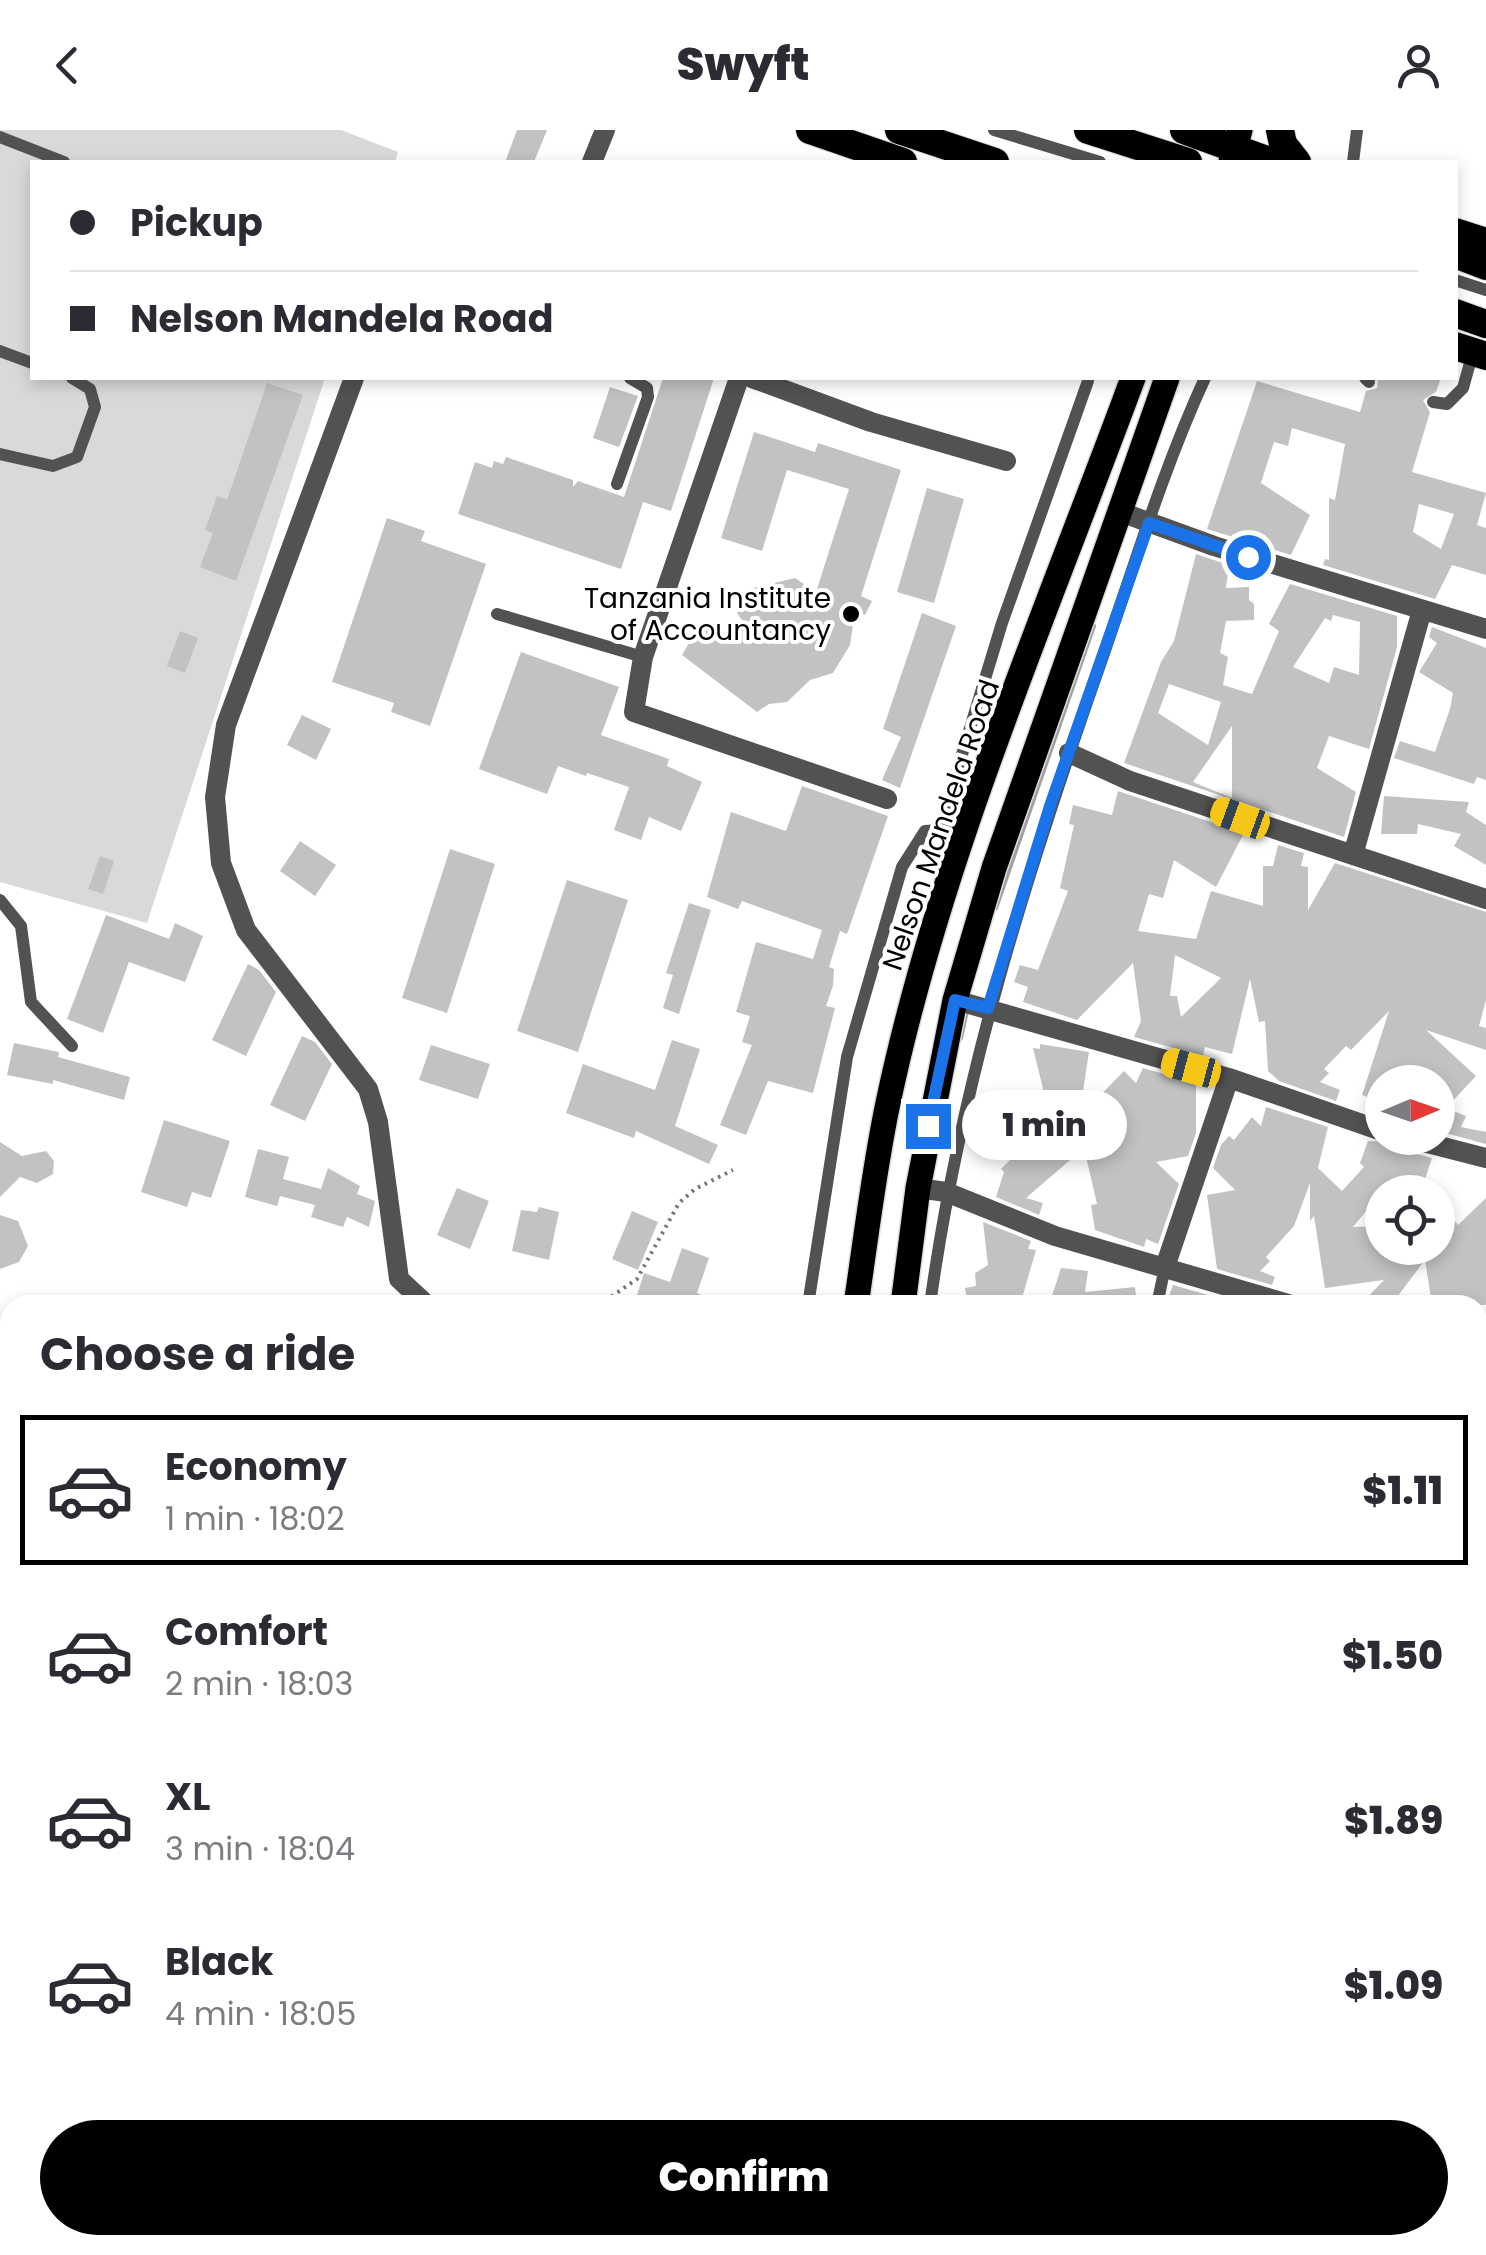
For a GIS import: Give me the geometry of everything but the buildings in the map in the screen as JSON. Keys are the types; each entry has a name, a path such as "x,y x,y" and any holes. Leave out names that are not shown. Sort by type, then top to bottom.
{"highway":[{"path":"810,130 896,160"},
{"path":"899,130 989,160"},
{"path":"1088,130 1181,160"},
{"path":"1280,130 1283,144 1295,160"},
{"path":"1199,140 1236,146 1268,160"},
{"path":"1458,233 1486,242"},
{"path":"1458,255 1486,266"},
{"path":"1458,314 1486,324"}],"main road":[{"name":"Nelson Mandela Road","path":"858,1295 888,1102 966,828 1132,380"},
{"path":"904,1295 918,1188 955,1000 994,868 1166,380"}],"street":[{"path":"593,160 605,130"},
{"path":"353,380 226,724 216,814 221,864 246,930 368,1089 378,1122 399,1278 417,1295"},
{"path":"738,380 643,658 634,712 887,799"},
{"path":"757,380 871,422 1006,461"},
{"path":"1118,512 1486,629"},
{"path":"1353,854 1422,610"},
{"path":"1069,753 1130,781 1486,899"},
{"path":"955,1000 1229,1078 1365,1124"},
{"path":"1165,1267 1229,1078"},
{"path":"1455,1150 1486,1158"},
{"path":"918,1188 946,1192 1056,1236 1259,1295"}],"lane":[{"path":"994,130 1093,160"},
{"path":"1353,160 1357,130"},
{"path":"0,137 59,160"},
{"path":"1458,281 1486,290"},
{"path":"1434,402 1447,404 1457,397 1471,351"},
{"path":"0,352 30,362"},
{"path":"0,454 53,466 77,457 96,407 90,388 76,380"},
{"path":"616,484 648,397 647,388 633,380"},
{"path":"931,1295 946,1192 988,1008 1069,753 1149,523 1204,380"},
{"path":"939,830 1002,623 1088,381"},
{"path":"497,614 643,658"},
{"path":"810,1295 847,1057 902,866 925,832 966,828"},
{"path":"0,900 21,926 31,1002 72,1046"},
{"path":"1160,1295 1165,1267"}],"path":[{"path":"614,1295 636,1280 679,1203 696,1189 733,1170"}],"shaded area":[{"path":"0,130 341,130 398,152 396,160 30,160 30,380 324,380 147,923 0,882"}],"waterway":[{"path":"995,908 1093,626"},
{"path":"960,1038 967,1006"}],"place":[{"name":"Tanzania Institute of Accountancy","path":"851,614"}],"route":[{"path":"928,1126 955,1000 988,1008 1050,806 1149,523 1248,557"}]}
